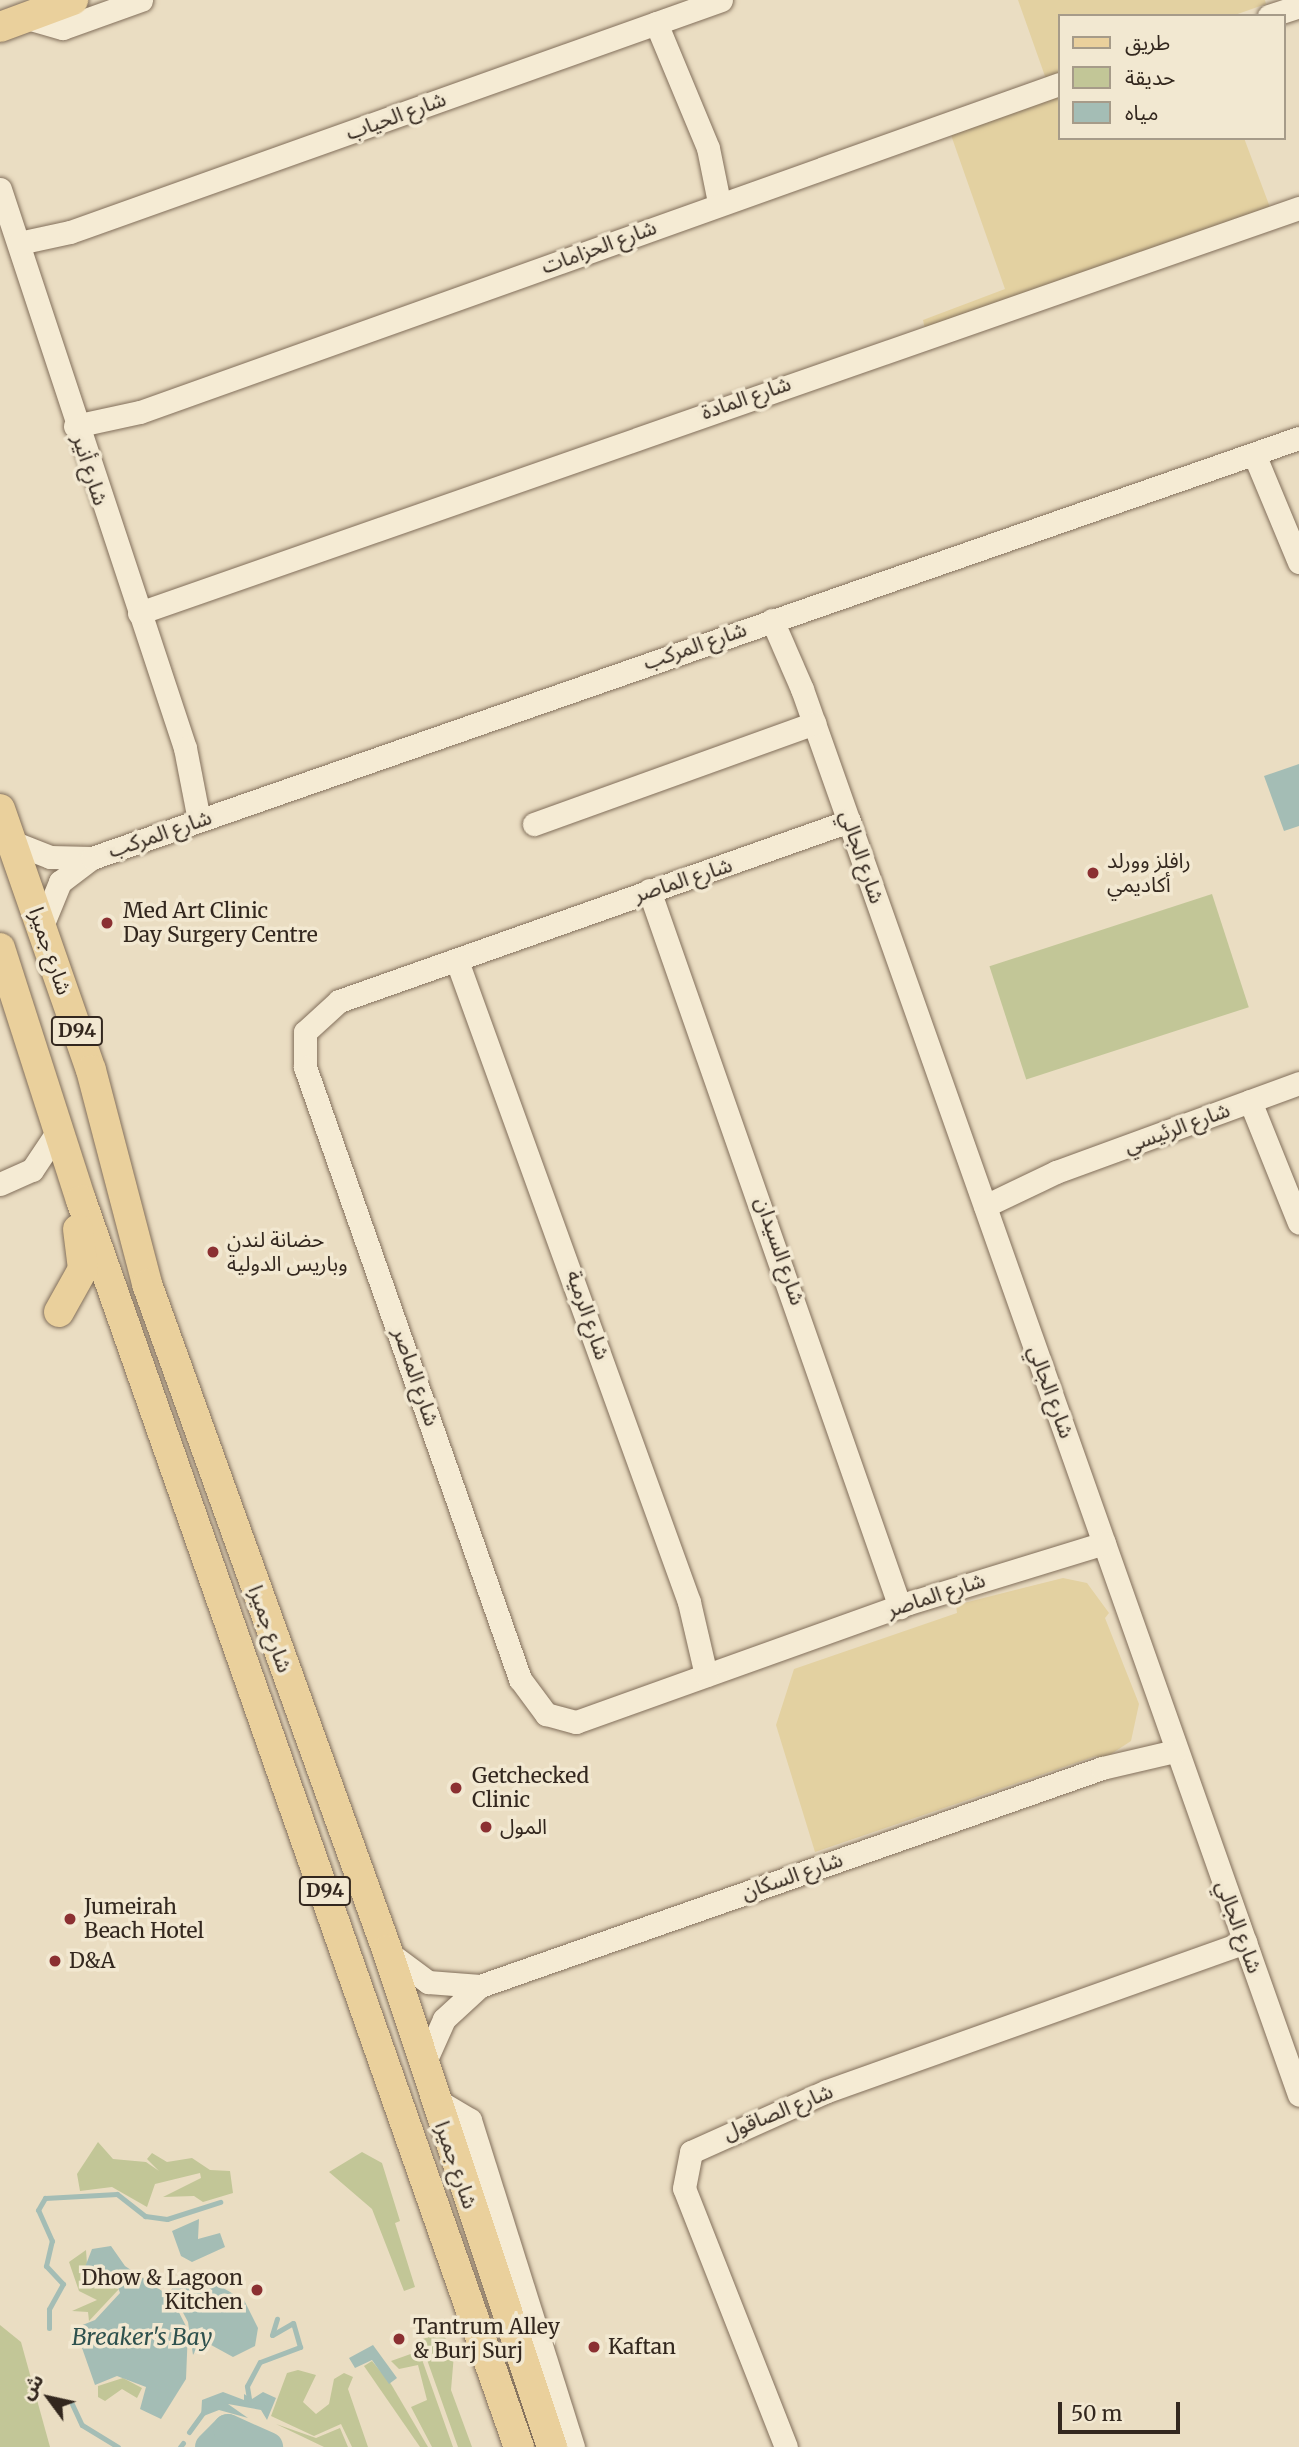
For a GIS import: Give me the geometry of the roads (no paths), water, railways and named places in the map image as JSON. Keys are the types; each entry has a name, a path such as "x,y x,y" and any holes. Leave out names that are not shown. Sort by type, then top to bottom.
{"main road":[{"path":"7,25 73,0"},
{"name":"شارع جميرا","path":"0,809 91,1070 135,1246 178,1377 387,1950 433,2098 552,2447"},
{"name":"شارع جميرا","path":"0,948 68,1163 519,2447"},
{"path":"68,1163 92,1187 113,1243 135,1246"},
{"path":"59,1312 80,1281 83,1262 68,1163"},
{"path":"115,1294 135,1299 156,1353 178,1377"},
{"path":"205,1616 218,1586"}],"street":[{"path":"7,25 63,28 141,0"},
{"name":"شارع الحياب","path":"21,249 722,0"},
{"path":"1275,14 1299,6"},
{"path":"664,21 726,200"},
{"name":"شارع الحزامات","path":"78,433 726,200 1058,84"},
{"name":"شارع أنير","path":"0,189 206,817"},
{"name":"شارع المادة","path":"142,619 593,451 1299,208"},
{"name":"شارع المركب","path":"42,926 60,882 92,858 1299,438"},
{"path":"1262,451 1299,562"},
{"name":"شارع الجالي","path":"779,617 802,689 1102,1536 1172,1744 1299,2095"},
{"path":"534,824 814,723"},
{"name":"شارع الماصر","path":"851,828 654,888 323,1010 305,1032 305,1067 527,1695 552,1718 576,1721 905,1605 1046,1560 1102,1536"},
{"name":"شارع المركب","path":"12,842 50,858 92,858"},
{"name":"شارع السيدان","path":"654,888 905,1605"},
{"name":"شارع الرمية","path":"465,958 486,1028 713,1672"},
{"name":"شارع الرئيسي","path":"982,1198 1299,1083"},
{"path":"1257,1099 1299,1223"},
{"path":"0,1184 32,1170 58,1131"},
{"name":"شارع السكان","path":"387,1950 428,1982 480,1986 1172,1744"},
{"name":"شارع الصاقول","path":"786,2447 684,2188 691,2152 827,2091 1247,1948"},
{"name":"شارع السكان","path":"423,2066 444,2020 480,1986"},
{"path":"433,2098 470,2120 573,2447"}],"water":[{"path":"1299,764 1299,826 1284,831 1264,776"},
{"path":"199,2219 198,2239 220,2233 225,2247 192,2262 181,2256 172,2231"},
{"name":"Breaker's Bay","path":"111,2246 125,2266 171,2297 188,2330 186,2379 161,2419 140,2409 146,2387 117,2376 95,2385 75,2328 95,2320 120,2293 117,2284 92,2280 85,2267 92,2249"},
{"path":"180,2276 211,2281 244,2300 258,2328 255,2346 233,2357 202,2340 193,2355 188,2322 171,2290"},
{"path":"373,2345 397,2378 389,2384 372,2360 355,2368 349,2358"},
{"path":"223,2392 244,2400 244,2394 252,2399 263,2392 276,2398 267,2420 261,2410 228,2404 248,2418 219,2410 201,2417 202,2400"}],"waterway":[{"path":"49,2328 49,2309 63,2284 46,2266 52,2241 38,2210 45,2198 117,2194 145,2216 167,2219 220,2202"},
{"path":"249,2399 247,2386 260,2362 300,2347 293,2323 272,2335 277,2319"},
{"path":"72,2404 82,2425 118,2447"},
{"path":"189,2432 204,2411"},
{"path":"210,2447 228,2429 268,2447"},
{"path":"180,2447 183,2443"}],"place":[{"name":"رافلز وورلد أكاديمي","path":"1093,873"},
{"name":"Med Art Clinic Day Surgery Centre","path":"107,923"},
{"name":"حضانة لندن وباريس الدولية","path":"213,1252"},
{"name":"Getchecked Clinic","path":"456,1788"},
{"name":"المول","path":"486,1827"},
{"name":"Jumeirah Beach Hotel","path":"70,1919"},
{"name":"D&A","path":"55,1961"},
{"name":"Dhow & Lagoon Kitchen","path":"257,2290"},
{"name":"Tantrum Alley & Burj Surj","path":"399,2339"},
{"name":"Kaftan","path":"594,2347"}]}
